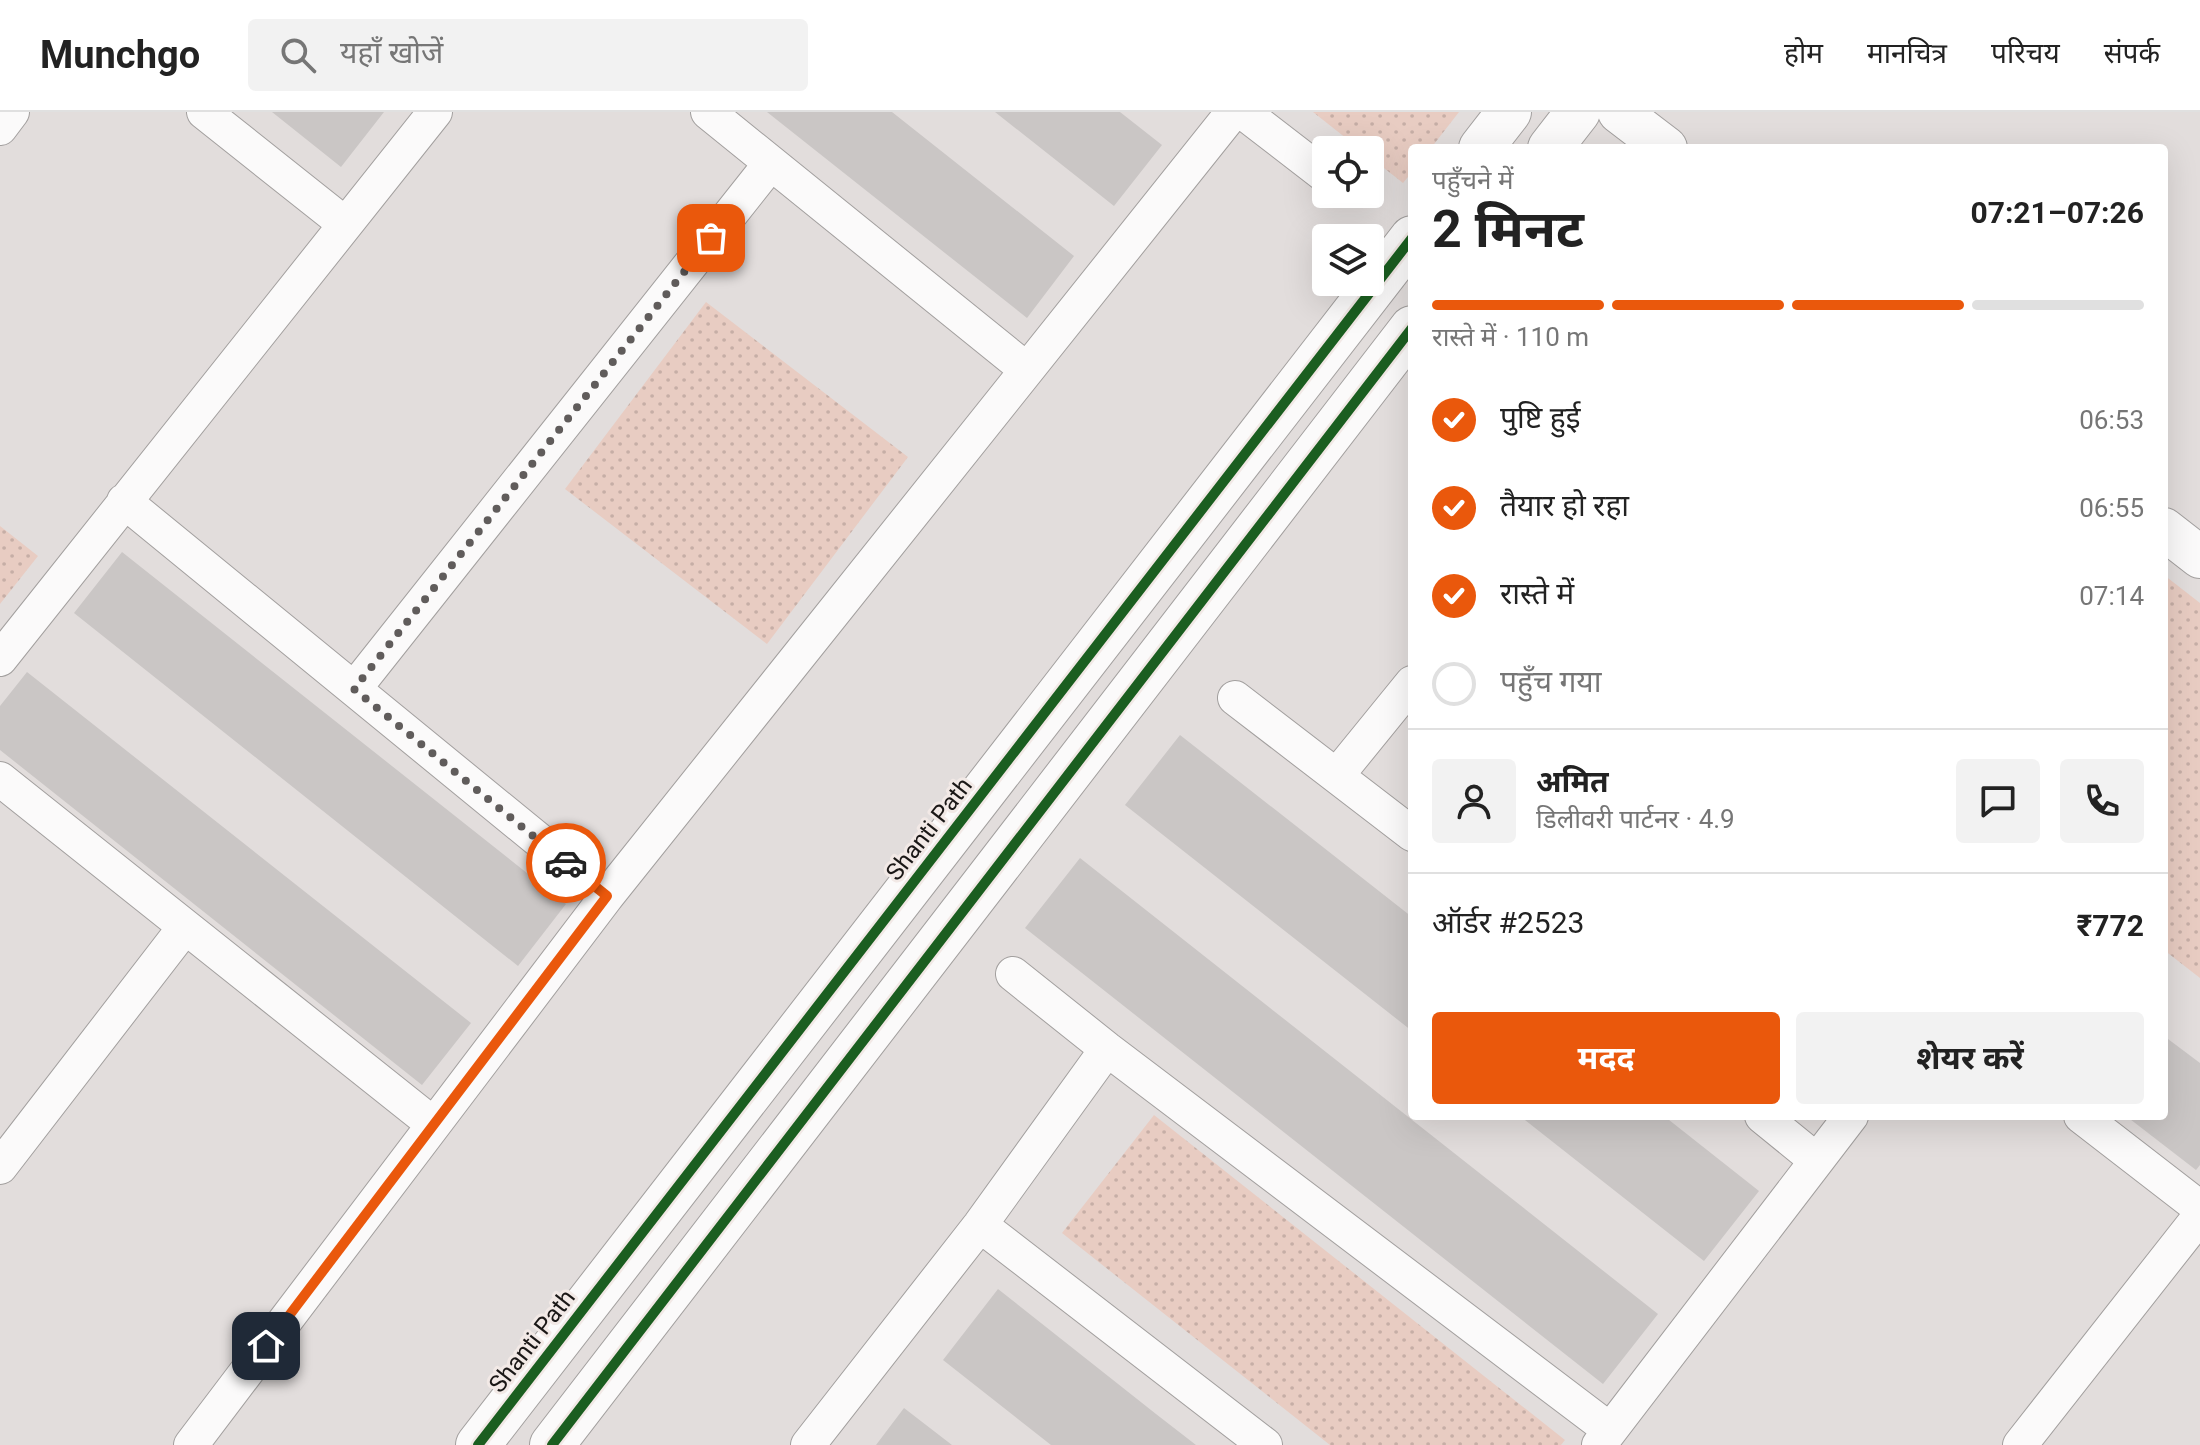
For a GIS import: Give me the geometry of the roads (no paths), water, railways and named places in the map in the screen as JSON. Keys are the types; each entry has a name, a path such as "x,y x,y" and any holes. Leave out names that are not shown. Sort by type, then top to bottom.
{"main road":[{"path":"1484,144 1509,112"},
{"path":"1553,144 1578,112"},
{"name":"Shanti Path","path":"478,1445 1408,243"},
{"path":"552,1445 1408,333"}],"street":[{"path":"0,128 12,112"},
{"path":"204,112 345,224"},
{"path":"0,659 435,112"},
{"path":"708,112 1027,370"},
{"path":"191,1445 607,896 1233,112"},
{"path":"1243,112 1312,165"},
{"path":"1619,112 1661,144"},
{"path":"354,689 771,163"},
{"path":"124,501 607,896"},
{"path":"2168,532 2200,557"},
{"path":"1338,774 1408,688"},
{"path":"1235,698 1338,774 1408,831"},
{"path":"0,779 433,1124"},
{"path":"0,1167 185,927"},
{"path":"1013,974 1605,1438 1848,1120"},
{"path":"808,1445 980,1225 1107,1049"},
{"path":"1767,1120 1816,1160"},
{"path":"2086,1120 2200,1208"},
{"path":"2020,1445 2200,1216"},
{"path":"980,1225 1265,1445"}]}
